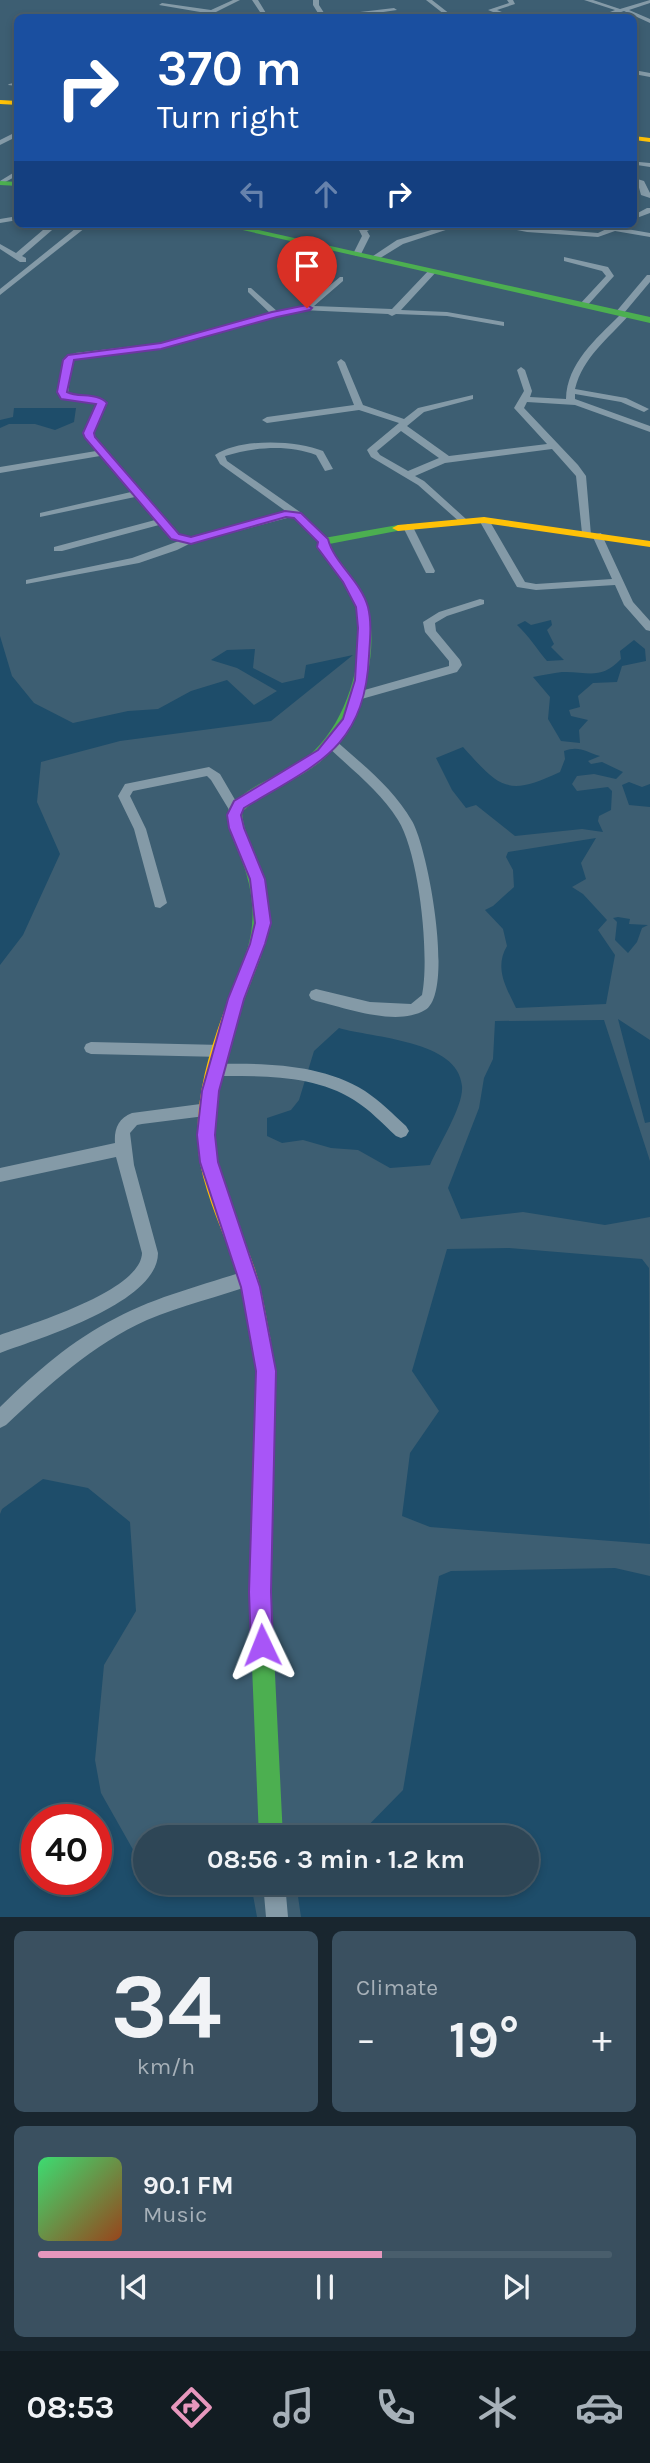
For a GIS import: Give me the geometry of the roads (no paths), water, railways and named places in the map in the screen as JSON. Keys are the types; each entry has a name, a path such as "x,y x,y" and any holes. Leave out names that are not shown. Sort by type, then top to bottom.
{"street":[{"path":"209,14 237,0"},
{"path":"380,0 398,14"},
{"path":"429,0 448,14"},
{"path":"504,14 491,9 512,4 510,0"},
{"path":"587,0 632,14"},
{"path":"609,14 650,1"},
{"path":"162,5 212,12"},
{"path":"355,14 394,10"},
{"path":"641,17 650,15"},
{"path":"637,16 650,20"},
{"path":"639,164 650,165"},
{"path":"637,181 641,183 644,193 650,196"},
{"path":"17,256 50,228"},
{"path":"0,293 81,228"},
{"path":"238,228 650,320"},
{"path":"357,254 366,239 363,228"},
{"path":"374,258 400,242 447,228"},
{"path":"515,228 598,235 614,228"},
{"path":"627,228 650,234"},
{"path":"0,246 32,268"},
{"path":"567,259 605,269 610,276 583,305"},
{"path":"392,314 433,271"},
{"path":"570,396 574,374 650,276"},
{"path":"307,308 340,279"},
{"path":"251,290 275,314"},
{"path":"186,541 175,537 88,433 102,405 98,400 69,398 63,395 68,360 161,346 275,314 307,308 392,314 447,314 501,324"},
{"path":"341,362 359,407"},
{"path":"521,370 528,387 519,408 575,467 581,477 592,534 631,608 650,628"},
{"path":"570,396 650,429"},
{"path":"524,399 570,396 623,400 644,409"},
{"path":"462,521 428,488 372,453 372,450 402,424 429,406 470,397"},
{"path":"267,420 359,407 374,410 402,424 448,460"},
{"path":"324,541 297,515 223,462 220,455 257,448 300,446 320,453 328,469"},
{"path":"408,475 430,464 448,460 554,446"},
{"path":"0,470 102,453"},
{"path":"44,515 139,493"},
{"path":"30,582 143,558 173,549 186,541 285,514 297,515"},
{"path":"484,520 521,585 528,588 619,582"},
{"path":"324,541 359,533 484,520 650,544"},
{"path":"58,548 163,521"},
{"path":"408,527 430,571"},
{"path":"235,810 254,795 308,764 331,743 350,720 358,696 363,653 362,607 349,582 323,547 324,541"},
{"path":"358,696 453,669 456,665 454,660 431,632 429,622 443,614 480,602"},
{"path":"316,995 398,1012 420,1007 430,994 428,918 413,836 408,823 391,802 331,743"},
{"path":"160,903 140,829 124,796 129,787 209,771 216,777 235,810 234,821 257,879 263,923 222,1051 208,1110 206,1135 209,1162 248,1278 266,1371 260,1592 270,1825"},
{"path":"91,1048 222,1051"},
{"path":"217,1070 291,1072 334,1085 354,1092 401,1131"},
{"path":"0,1344 115,1296 137,1283 150,1262 149,1249 122,1131 132,1119 208,1110"},
{"path":"0,1175 124,1148"},
{"path":"0,1419 44,1377 123,1323 248,1278"},
{"path":"275,1895 277,1917"}],"water":[{"path":"14,408 76,408 74,422 55,430 35,424 9,424 0,428 0,420 13,417"},
{"path":"551,620 552,625 547,630 554,644 551,647 564,660 547,661 517,625 525,621 531,625"},
{"path":"0,636 12,676 34,703 73,723 128,711 158,709 191,691 227,680 254,705 277,691 237,668 211,660 227,650 255,649 253,668 282,683 304,678 306,665 353,655 271,721 120,741 41,762 37,802 60,854 23,935 0,965"},
{"path":"634,640 645,649 646,661 622,666 617,682 593,683 578,696 580,707 569,710 571,716 588,720 579,730 580,743 561,741 548,719 550,697 533,677 562,672 600,673 621,659 620,651"},
{"path":"463,747 496,780 516,786 542,780 560,772 565,759 564,751 569,749 600,756 588,761 591,764 602,762 623,772 616,779 594,774 577,776 572,784 577,791 608,787 612,791 611,810 599,816 598,821 603,832 582,829 515,836 476,805 466,808 452,790 436,758"},
{"path":"629,782 642,787 650,784 650,807 629,805 622,785"},
{"path":"596,838 581,863 586,879 572,887 583,894 607,920 598,930 615,955 606,1004 516,1008 501,970 507,946 503,929 485,910 514,887 513,870 506,857 508,852"},
{"path":"613,918 630,919 629,924 648,925 642,928 637,942 628,953 615,940 617,922"},
{"path":"618,1019 650,1040 650,1122 645,1123"},
{"path":"604,1020 650,1161 650,1217 605,1225 523,1212 461,1219 448,1188 479,1108 484,1078 493,1059 495,1021"},
{"path":"339,1028 430,1050 446,1059 457,1071 462,1094 450,1126 430,1165 390,1168 358,1150 331,1148 303,1140 282,1143 267,1136 267,1118 291,1110 299,1100 314,1051"},
{"path":"509,1248 642,1259 649,1268 650,1544 430,1527 402,1516 410,1453 439,1411 412,1371 447,1249"},
{"path":"43,1479 88,1488 130,1522 136,1611 104,1665 95,1760 101,1793 107,1804 21,1804 21,1895 112,1895 112,1812 133,1850 133,1895 253,1895 257,1917 0,1917 2,1509"},
{"path":"615,1568 650,1576 650,1917 301,1917 298,1895 539,1895 539,1825 369,1825 403,1790 439,1576 451,1571"}]}
